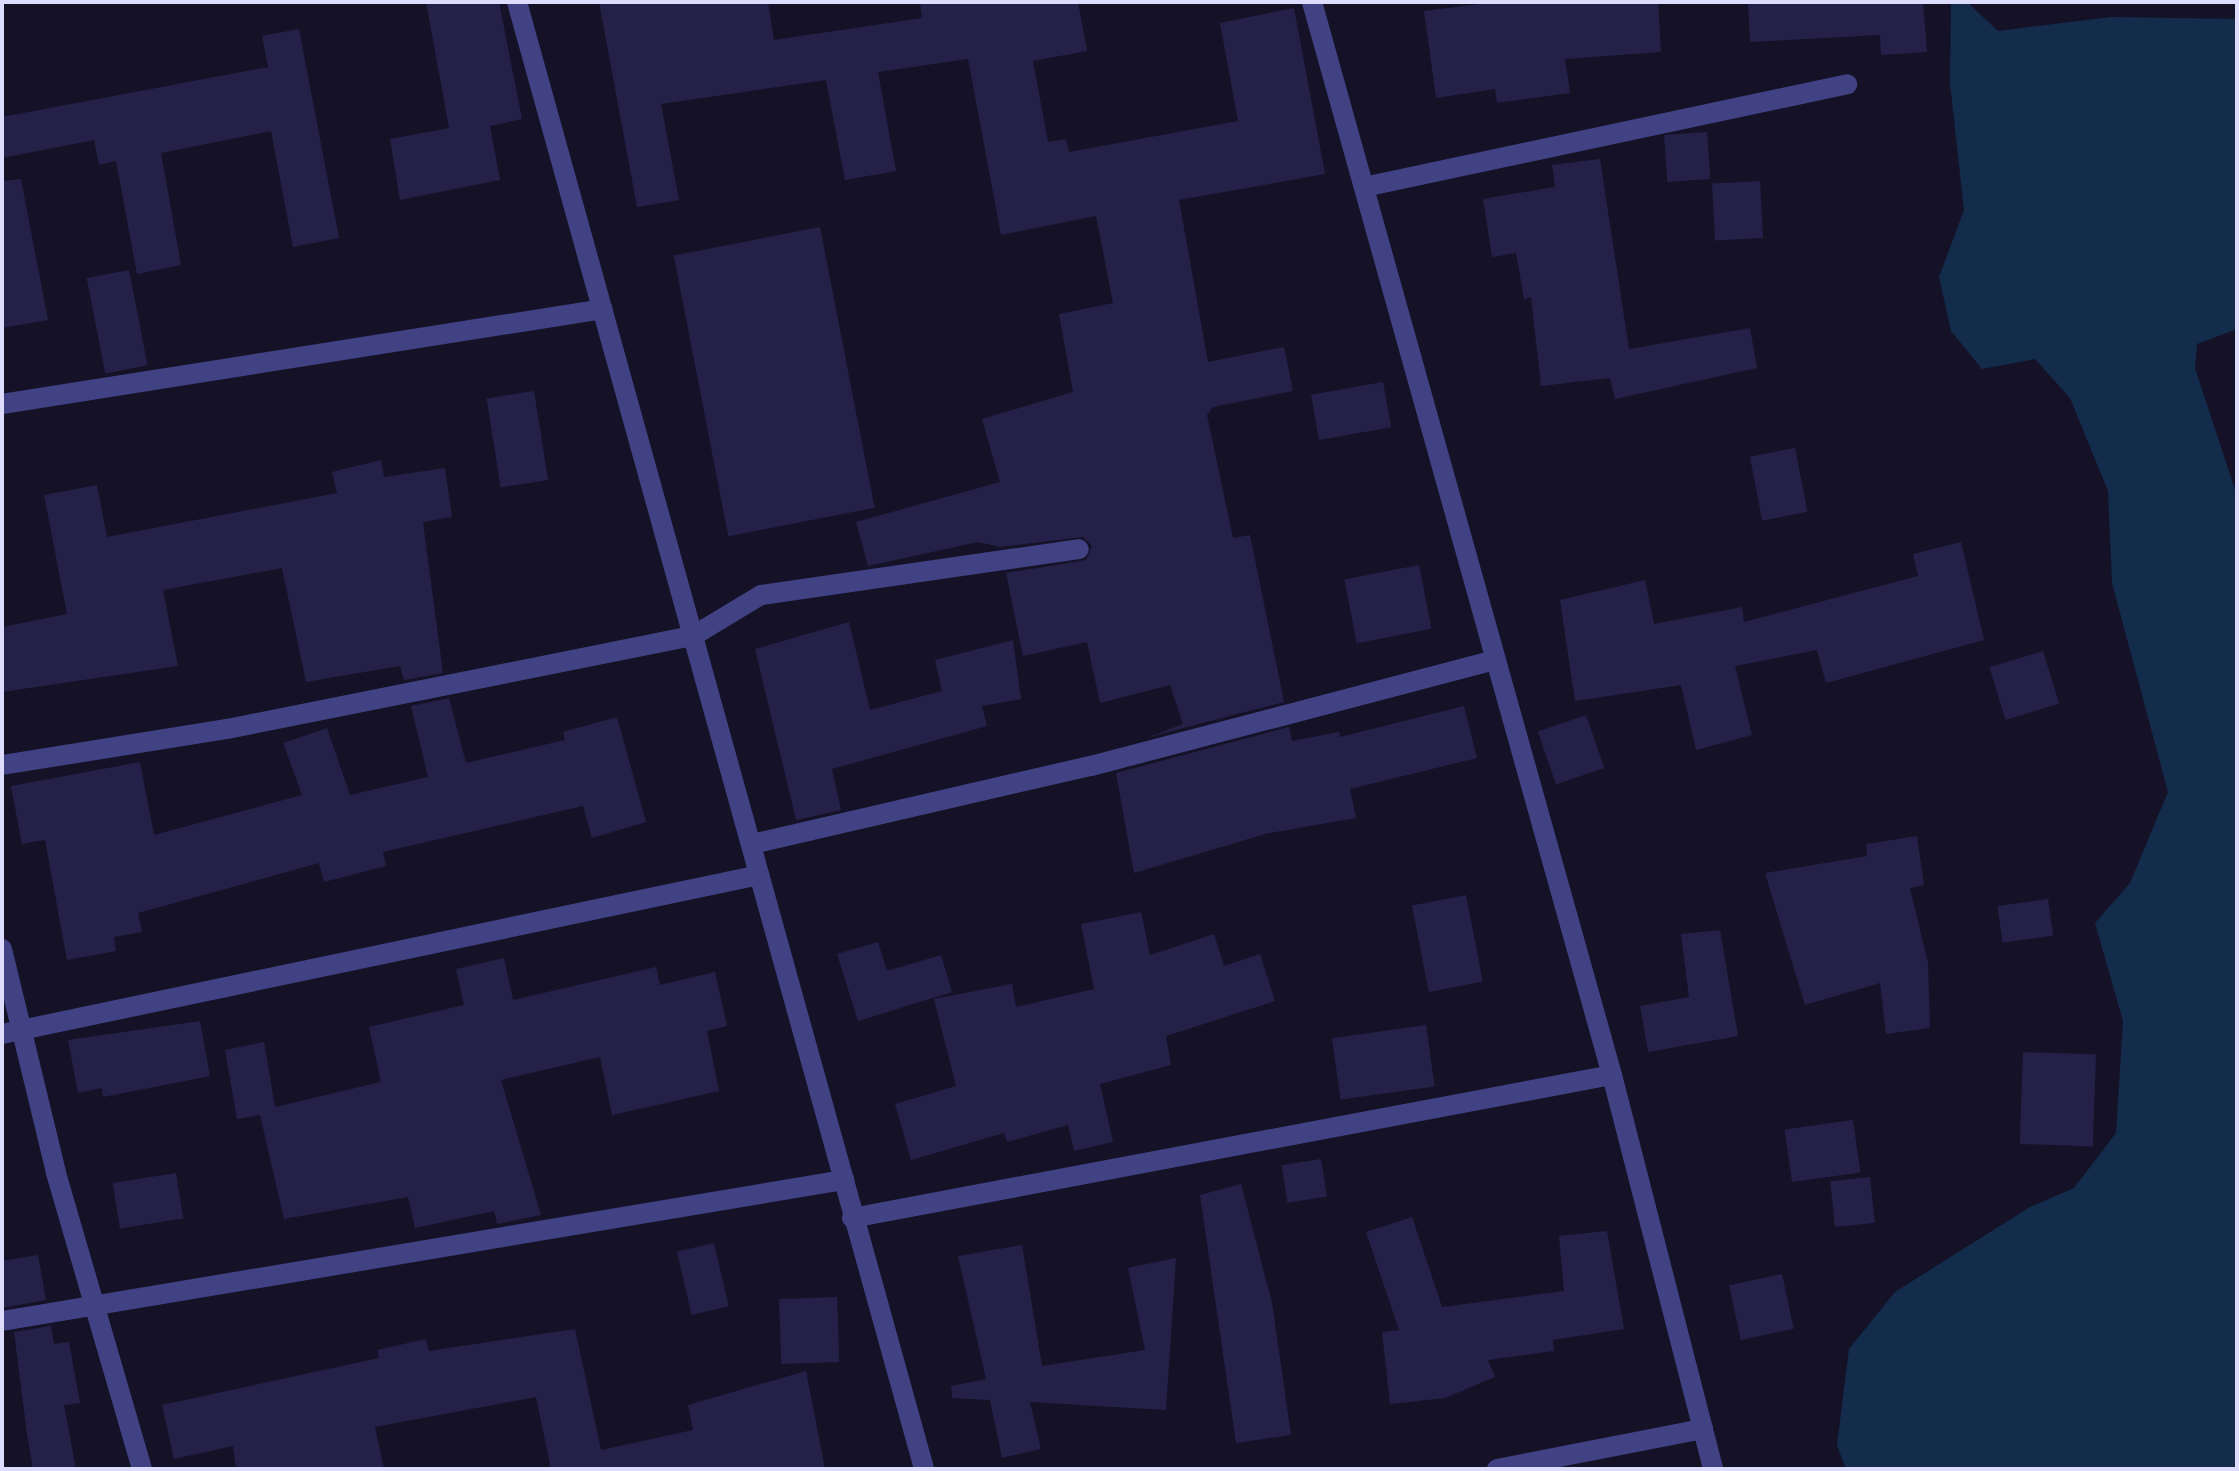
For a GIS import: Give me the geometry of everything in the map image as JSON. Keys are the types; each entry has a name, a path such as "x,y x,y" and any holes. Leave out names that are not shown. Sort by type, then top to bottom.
{"street":[{"path":"517,2 924,1469"},
{"path":"1312,2 1612,1075 1713,1469"},
{"path":"1364,187 1847,84"},
{"path":"2,404 603,309"},
{"path":"2,765 227,729 693,636 761,595 1079,549"},
{"path":"752,844 1091,766 1495,660"},
{"path":"12,1032 760,875"},
{"path":"2,949 12,1032 142,1469"},
{"path":"852,1218 1612,1075"},
{"path":"2,1321 93,1303 844,1180"},
{"path":"1497,1469 1703,1429"}],"water":[{"path":"1951,2 1967,2 1998,31 2111,17 2237,19 2237,329 2197,344 2195,368 2237,496 2237,1469 1846,1469 1837,1445 1849,1349 1895,1292 2030,1207 2074,1188 2116,1133 2123,1021 2095,923 2130,883 2168,792 2112,583 2108,491 2070,398 2035,359 1982,369 1951,331 1939,277 1964,210 1950,83"}],"building":[{"path":"426,2 499,2 522,119 490,126 500,180 400,200 390,139 449,128"},
{"path":"599,2 768,2 774,40 922,18 920,2 1078,2 1087,51 1033,61 1048,142 1066,139 1069,152 1238,121 1220,23 1294,8 1325,174 1179,200 1208,362 1284,347 1293,391 1213,407 1207,415 1233,538 1250,535 1284,702 1149,737 1183,724 1170,685 1100,703 1087,642 1023,656 1006,573 1086,560 1092,546 1083,537 1000,547 978,542 868,566 856,522 1000,482 982,419 1073,392 1059,314 1113,303 1096,216 1001,235 968,59 878,72 896,171 845,180 826,80 661,104 679,200 637,207"},
{"path":"1496,2 1658,2 1661,52 1565,59 1570,93 1497,103 1495,89 1436,98 1424,11"},
{"path":"1748,2 1923,2 1927,52 1881,55 1880,35 1750,42"},
{"path":"299,29 339,238 293,247 271,131 161,153 181,265 137,274 116,161 99,165 94,140 2,158 2,117 268,67 262,36"},
{"path":"1707,132 1710,179 1667,182 1664,135"},
{"path":"1600,159 1629,349 1750,328 1757,368 1615,399 1610,378 1541,386 1531,297 1524,299 1516,253 1492,257 1483,199 1555,187 1552,165"},
{"path":"21,179 48,320 2,328 2,181"},
{"path":"1760,181 1763,238 1715,240 1712,184"},
{"path":"820,227 875,508 728,536 674,255"},
{"path":"129,270 148,365 105,373 87,278"},
{"path":"1383,382 1391,427 1319,440 1311,395"},
{"path":"534,391 548,480 501,487 487,399"},
{"path":"1795,448 1807,512 1762,521 1750,457"},
{"path":"381,460 384,477 445,468 452,517 423,522 443,673 404,680 400,666 306,682 282,568 163,590 178,666 2,692 2,627 67,614 44,495 97,485 107,537 337,493 332,472"},
{"path":"1961,542 1984,640 1826,683 1817,650 1735,666 1752,735 1696,750 1681,685 1575,701 1560,600 1645,580 1654,624 1742,607 1744,622 1918,576 1913,554"},
{"path":"1419,565 1431,629 1357,643 1344,580"},
{"path":"849,622 870,710 942,691 935,660 1013,640 1021,699 982,706 987,726 832,769 841,810 796,820 755,649"},
{"path":"2043,651 2059,704 2006,720 1989,667"},
{"path":"449,698 466,763 565,740 563,732 617,717 646,822 592,838 583,806 383,852 386,866 324,882 319,863 138,913 142,932 114,937 116,951 67,960 45,840 22,844 11,786 140,762 154,835 302,795 283,743 327,728 350,795 428,777 411,706"},
{"path":"1464,706 1477,758 1350,789 1356,818 1265,834 1134,873 1116,773 1289,727 1292,741 1339,732 1340,737"},
{"path":"1586,715 1604,768 1556,785 1538,732"},
{"path":"1917,836 1924,885 1910,888 1928,963 1930,1028 1886,1034 1880,983 1805,1005 1765,873 1867,856 1866,844"},
{"path":"1466,895 1483,981 1429,992 1412,905"},
{"path":"2048,899 2053,936 2003,943 1997,906"},
{"path":"1141,912 1150,955 1214,934 1224,966 1260,954 1275,1001 1166,1036 1171,1065 1100,1084 1113,1142 1074,1151 1068,1125 1007,1142 1004,1133 911,1160 895,1104 956,1086 934,999 1012,984 1016,1007 1094,989 1081,924"},
{"path":"1720,930 1738,1036 1648,1052 1640,1006 1689,997 1681,934"},
{"path":"878,942 887,971 941,955 952,992 858,1021 837,954"},
{"path":"504,958 513,1000 656,967 660,985 715,972 727,1026 707,1031 719,1091 612,1115 600,1057 501,1080 541,1215 497,1224 494,1211 415,1228 408,1197 284,1219 260,1115 237,1119 225,1050 264,1042 275,1107 381,1082 369,1027 464,1005 456,969"},
{"path":"200,1021 210,1076 103,1097 102,1088 78,1093 68,1040"},
{"path":"1426,1025 1435,1086 1341,1100 1332,1038"},
{"path":"2023,1052 2096,1055 2093,1146 2020,1144"},
{"path":"1853,1120 1860,1172 1792,1182 1785,1130"},
{"path":"1321,1159 1327,1197 1287,1203 1281,1165"},
{"path":"176,1173 183,1218 120,1228 113,1183"},
{"path":"1870,1177 1875,1223 1835,1227 1830,1181"},
{"path":"1241,1184 1272,1303 1291,1435 1236,1443 1200,1195"},
{"path":"1412,1217 1442,1307 1564,1291 1559,1236 1607,1231 1624,1329 1553,1340 1554,1351 1488,1360 1495,1377 1445,1398 1390,1404 1382,1332 1399,1330 1366,1232"},
{"path":"714,1243 729,1306 692,1315 677,1252"},
{"path":"1022,1245 1042,1366 1145,1350 1128,1268 1176,1258 1166,1410 1030,1402 1041,1449 1002,1458 990,1400 952,1398 951,1386 986,1379 958,1256"},
{"path":"38,1255 46,1300 2,1308 2,1261"},
{"path":"1782,1274 1794,1329 1741,1340 1729,1285"},
{"path":"837,1297 839,1362 781,1364 779,1299"},
{"path":"51,1326 54,1344 69,1342 80,1403 64,1405 76,1469 33,1469 14,1332"},
{"path":"575,1329 601,1450 693,1430 688,1405 806,1371 825,1469 551,1469 536,1397 375,1427 384,1469 236,1469 233,1446 174,1459 162,1405 379,1358 377,1350 426,1339 429,1351"}]}
